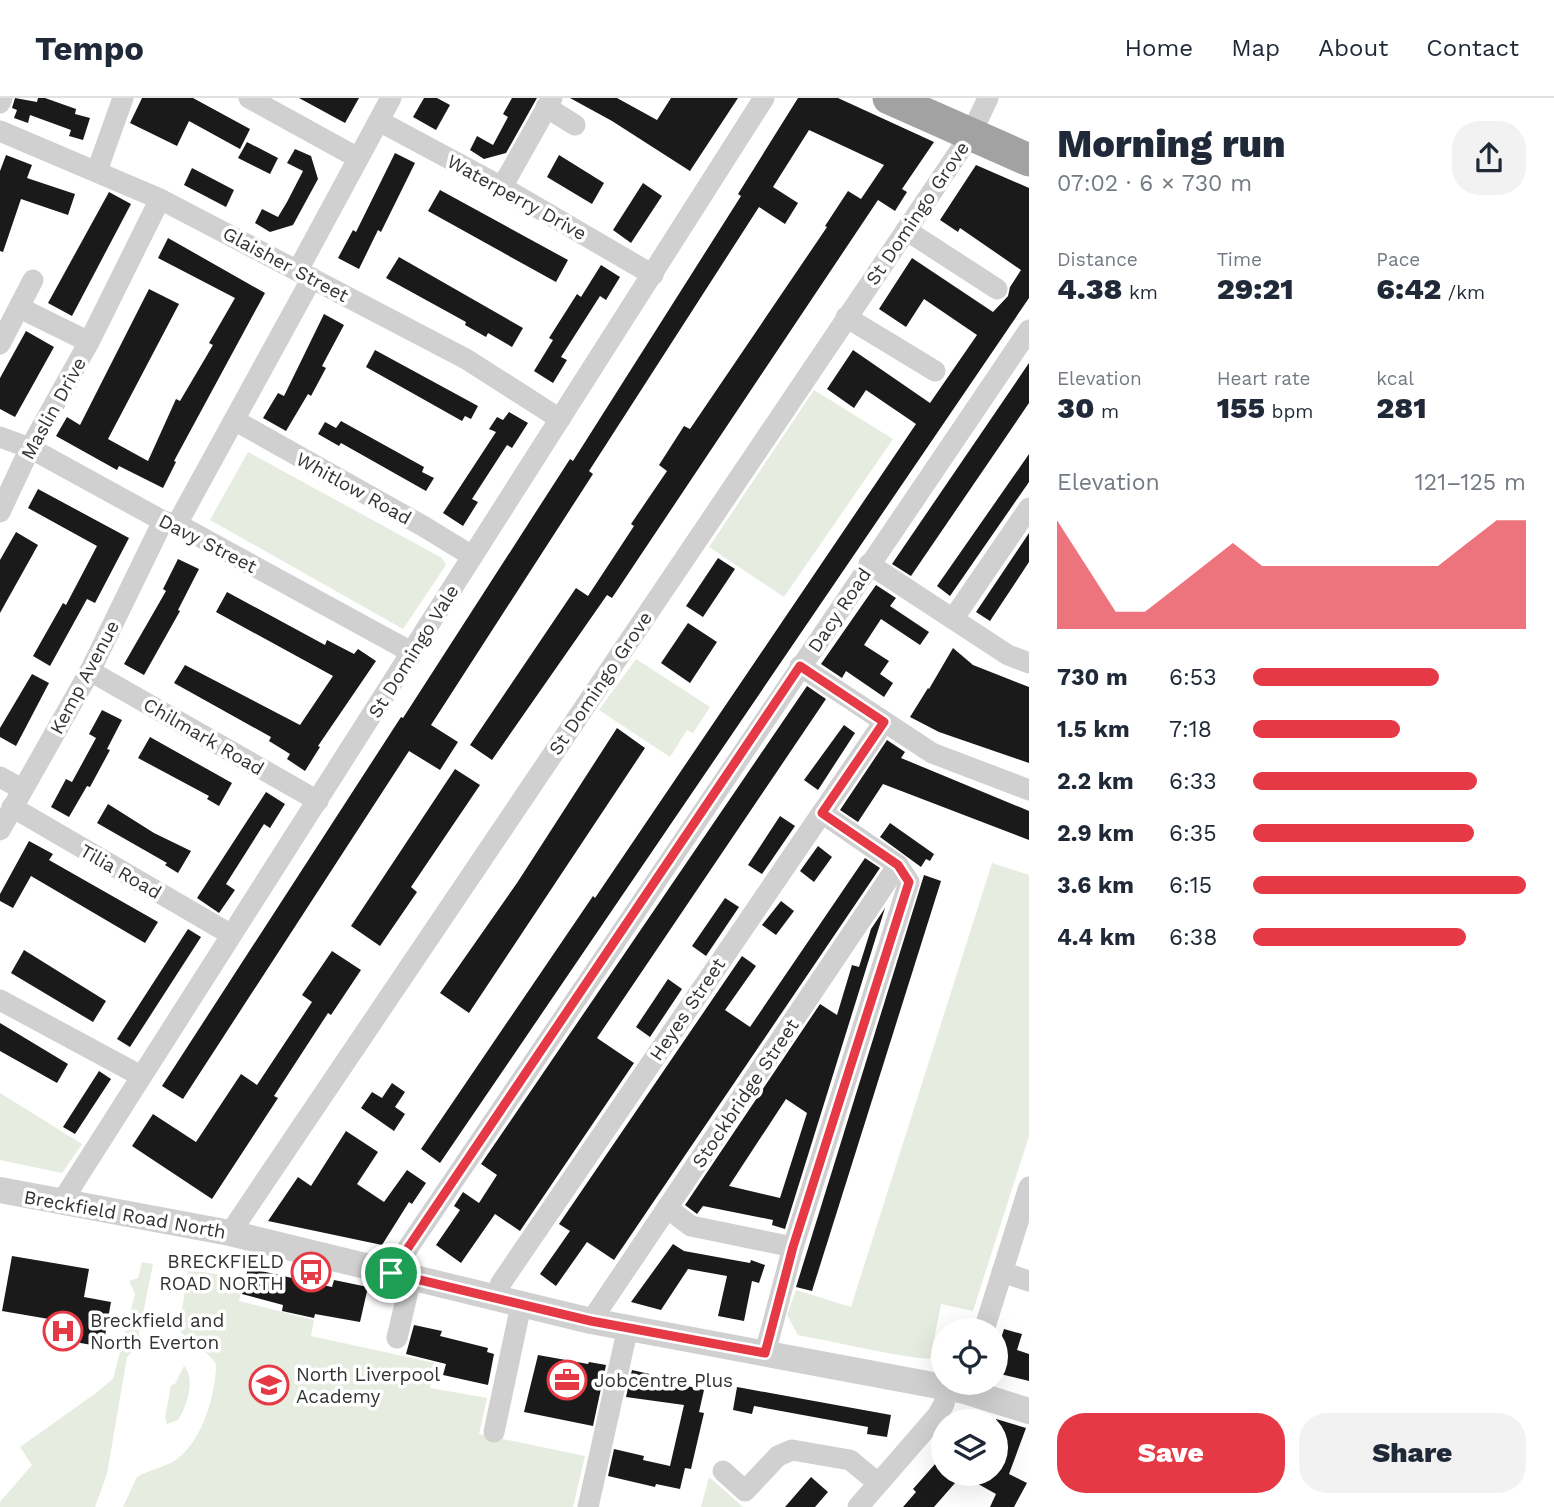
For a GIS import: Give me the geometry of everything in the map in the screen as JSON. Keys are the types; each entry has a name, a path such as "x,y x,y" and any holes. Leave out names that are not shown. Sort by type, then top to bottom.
{"highway":[{"path":"889,98 1029,160"}],"street":[{"path":"0,103 2,98"},
{"path":"97,171 122,98"},
{"path":"249,98 358,158"},
{"name":"Kemp Avenue","path":"0,830 170,523 236,421 358,158 391,98"},
{"name":"St Domingo Vale","path":"61,1203 764,98"},
{"name":"St Domingo Grove","path":"230,1233 971,134 988,98"},
{"path":"502,187 549,103 575,125"},
{"name":"Waterperry Drive","path":"379,121 502,187 653,275"},
{"name":"Glaisher Street","path":"0,131 160,199 466,359 560,419"},
{"name":"Maslin Drive","path":"0,512 30,448 89,342 160,199"},
{"path":"906,230 997,289"},
{"path":"0,344 33,280"},
{"name":"Maslin Drive","path":"20,308 89,342"},
{"path":"846,317 935,371"},
{"name":"Dacy Road","path":"401,1275 800,666 1029,330"},
{"name":"Whitlow Road","path":"236,421 472,556"},
{"name":"Davy Street","path":"0,437 30,448 402,647 410,657"},
{"path":"953,619 1029,508"},
{"path":"869,565 1008,655 1029,663"},
{"path":"800,666 932,753 1029,790"},
{"name":"Chilmark Road","path":"90,671 318,801"},
{"name":"Heyes Street","path":"495,1298 501,1283 884,722"},
{"name":"Tilia Road","path":"0,777 17,798 230,934"},
{"path":"765,1353 793,1247 909,882 898,865 822,813"},
{"name":"Stockbridge Street","path":"591,1321 898,865"},
{"path":"0,1000 141,1076"},
{"path":"988,1318 1025,1210 1029,1187"},
{"name":"Breckfield Road North","path":"0,1190 230,1233 591,1321 931,1382"},
{"path":"667,1208 691,1226 793,1247"},
{"path":"1002,1272 1029,1281"},
{"path":"397,1338 401,1275"},
{"path":"494,1432 521,1305"},
{"path":"588,1507 628,1327"},
{"path":"858,1507 952,1395"},
{"name":"Breckfield Road North","path":"983,1395 1029,1411"},
{"path":"723,1471 745,1491 778,1456 792,1450 850,1460 878,1483"}],"shaded area":[{"path":"814,390 893,439 784,597 709,547"},
{"path":"248,452 442,558 446,565 403,629 210,520"},
{"path":"636,659 710,707 693,733 687,730 670,757 599,710"},
{"path":"992,863 1029,875 1029,1136 973,1311 941,1304 938,1318 931,1318 930,1359 798,1335 787,1315 796,1290 851,1307"},
{"path":"0,1093 82,1144 62,1173 0,1160"},
{"path":"142,1262 153,1264 136,1348 127,1357 107,1474 95,1507 0,1507 0,1502 32,1465 20,1447 113,1379 135,1294 129,1281 138,1278"},
{"name":"North Liverpool Academy","path":"188,1270 245,1278 239,1301 314,1320 311,1336 435,1363 430,1388 487,1398 479,1434 585,1456 573,1507 123,1507 137,1477 173,1461 186,1451 200,1429 210,1402 216,1364 179,1329"},
{"path":"184,1366 188,1371 190,1385 187,1400 178,1420 167,1424 165,1418 171,1385 175,1384"},
{"path":"709,1477 743,1507 701,1507"}],"building":[{"path":"15,98 37,102 38,98 45,98 76,109 75,114 90,118 83,140 69,136 71,130 30,115 28,123 14,118 17,110 12,108"},
{"path":"142,98 193,98 250,129 240,149 189,121 177,146 130,123"},
{"path":"299,98 359,98 345,123"},
{"path":"424,98 437,98 450,105 436,130 413,117"},
{"path":"512,98 537,98 506,153 484,159 470,150 477,136 493,145 508,117 503,114"},
{"path":"570,98 617,98 657,120 671,98 738,98 690,171 612,121"},
{"path":"798,98 838,98 934,142 902,189 907,192 895,211 878,200 612,598 607,595 492,760 470,745 576,588 588,596 634,526 631,524 667,471 659,465 684,426 690,429 827,227 825,226 848,191 861,199 884,165 809,130 773,187 798,203 785,224 759,207 589,471 593,474 431,725 458,742 440,770 409,751 183,1099 162,1086 570,459 573,461 741,196 738,194"},
{"path":"247,142 278,158 270,174 238,158"},
{"path":"295,149 311,156 318,179 293,225 270,232 255,223 262,209 278,217 287,202 303,171 287,163"},
{"path":"395,153 415,163 381,232 378,230 359,269 338,258 353,230 356,232"},
{"path":"6,155 32,165 27,178 75,194 68,215 21,199 3,252 0,251 0,171"},
{"path":"559,155 604,183 592,204 547,177"},
{"path":"976,165 1029,188 1029,298 440,1163 421,1149 593,896 595,898 916,424 866,390 854,408 827,389 853,350 930,403 977,335 924,299 906,327 879,309 912,258 993,312 1008,296 1010,287 1021,270 960,228 958,232 940,220"},
{"path":"192,168 234,190 226,207 184,185"},
{"path":"643,183 662,196 631,243 613,230"},
{"path":"440,190 568,260 556,282 428,211"},
{"path":"109,192 131,204 72,316 48,303"},
{"path":"168,238 265,293 174,461 176,462 163,488 119,466 117,470 56,436 67,417 80,425 149,289 179,304 108,439 148,461 176,399 180,401 213,345 209,343 235,298 158,258"},
{"path":"399,257 523,328 512,347 488,333 486,337 465,325 466,322 386,278"},
{"path":"601,265 620,277 606,300 600,296 561,357 567,360 553,383 534,371 553,340 549,338 577,294 581,297"},
{"path":"324,314 344,325 322,366 326,368 311,396 308,394 286,431 263,418 278,393 284,396"},
{"path":"26,331 54,347 15,417 0,409 0,378"},
{"path":"375,350 478,406 471,419 465,416 462,421 366,367"},
{"path":"1029,363 1029,403 911,576 892,564"},
{"path":"509,412 528,423 512,448 507,445 472,499 478,502 463,526 443,513 496,432 489,429 497,417 503,420"},
{"path":"341,421 424,467 422,472 434,478 426,491 341,443 339,446 318,434 325,422 336,428"},
{"path":"1029,454 1029,482 950,596 937,586"},
{"path":"38,489 129,538 95,603 87,599 50,666 33,656 63,603 66,605 97,546 28,508"},
{"path":"16,532 38,545 0,613 0,560"},
{"path":"1029,533 1029,562 990,621 976,612"},
{"path":"718,558 735,569 703,617 686,606"},
{"path":"178,559 199,569 178,610 180,611 144,675 124,664 166,591 163,589"},
{"path":"876,585 896,598 890,606 929,632 920,645 881,619 864,645 889,661 880,674 893,683 884,697 846,671 842,678 821,664"},
{"path":"227,592 325,645 327,640 354,654 358,649 376,661 318,746 320,747 305,771 287,759 290,754 269,741 271,737 174,683 185,665 300,725 333,676 216,612"},
{"path":"688,623 717,642 690,683 661,663"},
{"path":"953,648 973,665 1029,687 1029,763 939,732 910,717"},
{"path":"32,674 49,683 16,746 0,737 0,728"},
{"path":"807,686 826,699 597,1038 634,1063 520,1231 495,1214 461,1263 436,1245 460,1210 454,1206 463,1192 479,1203 497,1175 481,1164"},
{"path":"102,710 122,720 107,749 110,750 90,787 87,786 69,817 51,807 66,779 72,782 96,738 89,734"},
{"path":"844,725 855,733 818,790 804,780"},
{"path":"617,728 645,748 469,1013 440,993 517,883"},
{"path":"150,737 232,783 219,806 207,799 209,796 138,758"},
{"path":"887,740 905,752 901,758 1029,811 1029,840 883,784 858,822 840,810"},
{"path":"455,769 480,785 411,887 417,892 380,946 351,926"},
{"path":"266,792 285,804 270,828 264,824 226,884 235,890 219,913 197,898"},
{"path":"108,804 154,833 191,851 178,873 165,865 167,863 97,823"},
{"path":"780,816 795,826 762,874 748,865"},
{"path":"890,823 934,854 930,861 926,859 921,867 880,837"},
{"path":"29,841 53,854 49,860 158,922 145,943 31,876 13,908 0,901 0,894"},
{"path":"818,846 832,857 814,882 800,871"},
{"path":"865,858 880,868 614,1260 587,1242 556,1286 540,1274 570,1231 559,1224 742,956 756,966 725,1010 750,1027"},
{"path":"924,875 941,881 812,1291 796,1287"},
{"path":"725,898 739,907 706,956 692,946"},
{"path":"781,901 794,911 776,935 762,925"},
{"path":"885,908 785,1229 772,1225 773,1220 703,1206 697,1214 685,1205 820,1004 837,1015 852,965 859,967 871,929","holes":["786,1099 807,1113 780,1198 729,1186"]},
{"path":"188,929 201,937 130,1047 117,1039"},
{"path":"24,950 106,1001 93,1022 11,973"},
{"path":"332,951 361,970 331,1015 328,1013 274,1096 278,1098 212,1199 132,1146 153,1114 196,1142 241,1074 257,1085 312,1002 302,995"},
{"path":"668,979 682,989 650,1037 636,1027"},
{"path":"0,1023 68,1064 57,1083 0,1051"},
{"path":"99,1071 111,1079 75,1134 63,1127"},
{"path":"392,1083 405,1092 395,1107 405,1114 394,1131 361,1108 372,1092 382,1098"},
{"path":"346,1131 378,1152 357,1184 384,1202 407,1170 426,1183 412,1204 409,1202 382,1245 268,1221 298,1177 311,1186"},
{"path":"673,1244 684,1251 750,1263 751,1260 765,1265 759,1283 752,1281 744,1321 718,1316 727,1276 688,1269 661,1310 631,1302"},
{"path":"12,1256 89,1269 84,1297 111,1302 103,1347 75,1342 78,1324 2,1311"},
{"path":"248,1268 332,1287 334,1280 368,1287 360,1322 315,1314 314,1318 282,1311 283,1305 242,1294"},
{"path":"414,1325 442,1331 440,1336 488,1348 487,1352 494,1354 488,1385 443,1375 446,1364 406,1354"},
{"path":"1008,1330 1022,1334 1017,1350 1029,1354 1029,1381 1008,1376"},
{"name":"Jobcentre Plus","path":"538,1355 606,1365 593,1426 524,1412"},
{"path":"632,1370 680,1381 679,1384 704,1390 699,1412 704,1413 691,1469 685,1468 680,1489 656,1484 655,1487 608,1476 614,1449 644,1456 643,1460 670,1466 684,1405 626,1397"},
{"path":"737,1387 891,1415 887,1437 867,1434 868,1427 754,1406 752,1414 733,1410"},
{"path":"1008,1423 1026,1428 1009,1474 1027,1483 1014,1507 990,1507 996,1494 982,1486 1008,1486"},
{"path":"931,1469 931,1486 952,1486 934,1507 903,1507 916,1492 913,1489"},
{"path":"811,1477 828,1492 815,1507 785,1507"}],"place":[{"name":"BRECKFIELD ROAD NORTH","path":"311,1272"},
{"name":"Breckfield and North Everton","path":"63,1331"},
{"name":"Jobcentre Plus","path":"567,1380"},
{"name":"North Liverpool Academy","path":"269,1385"}],"route":[{"path":"800,666 884,722 822,813 898,865 909,882 793,1247 765,1353 591,1321 391,1273 800,666"}]}
